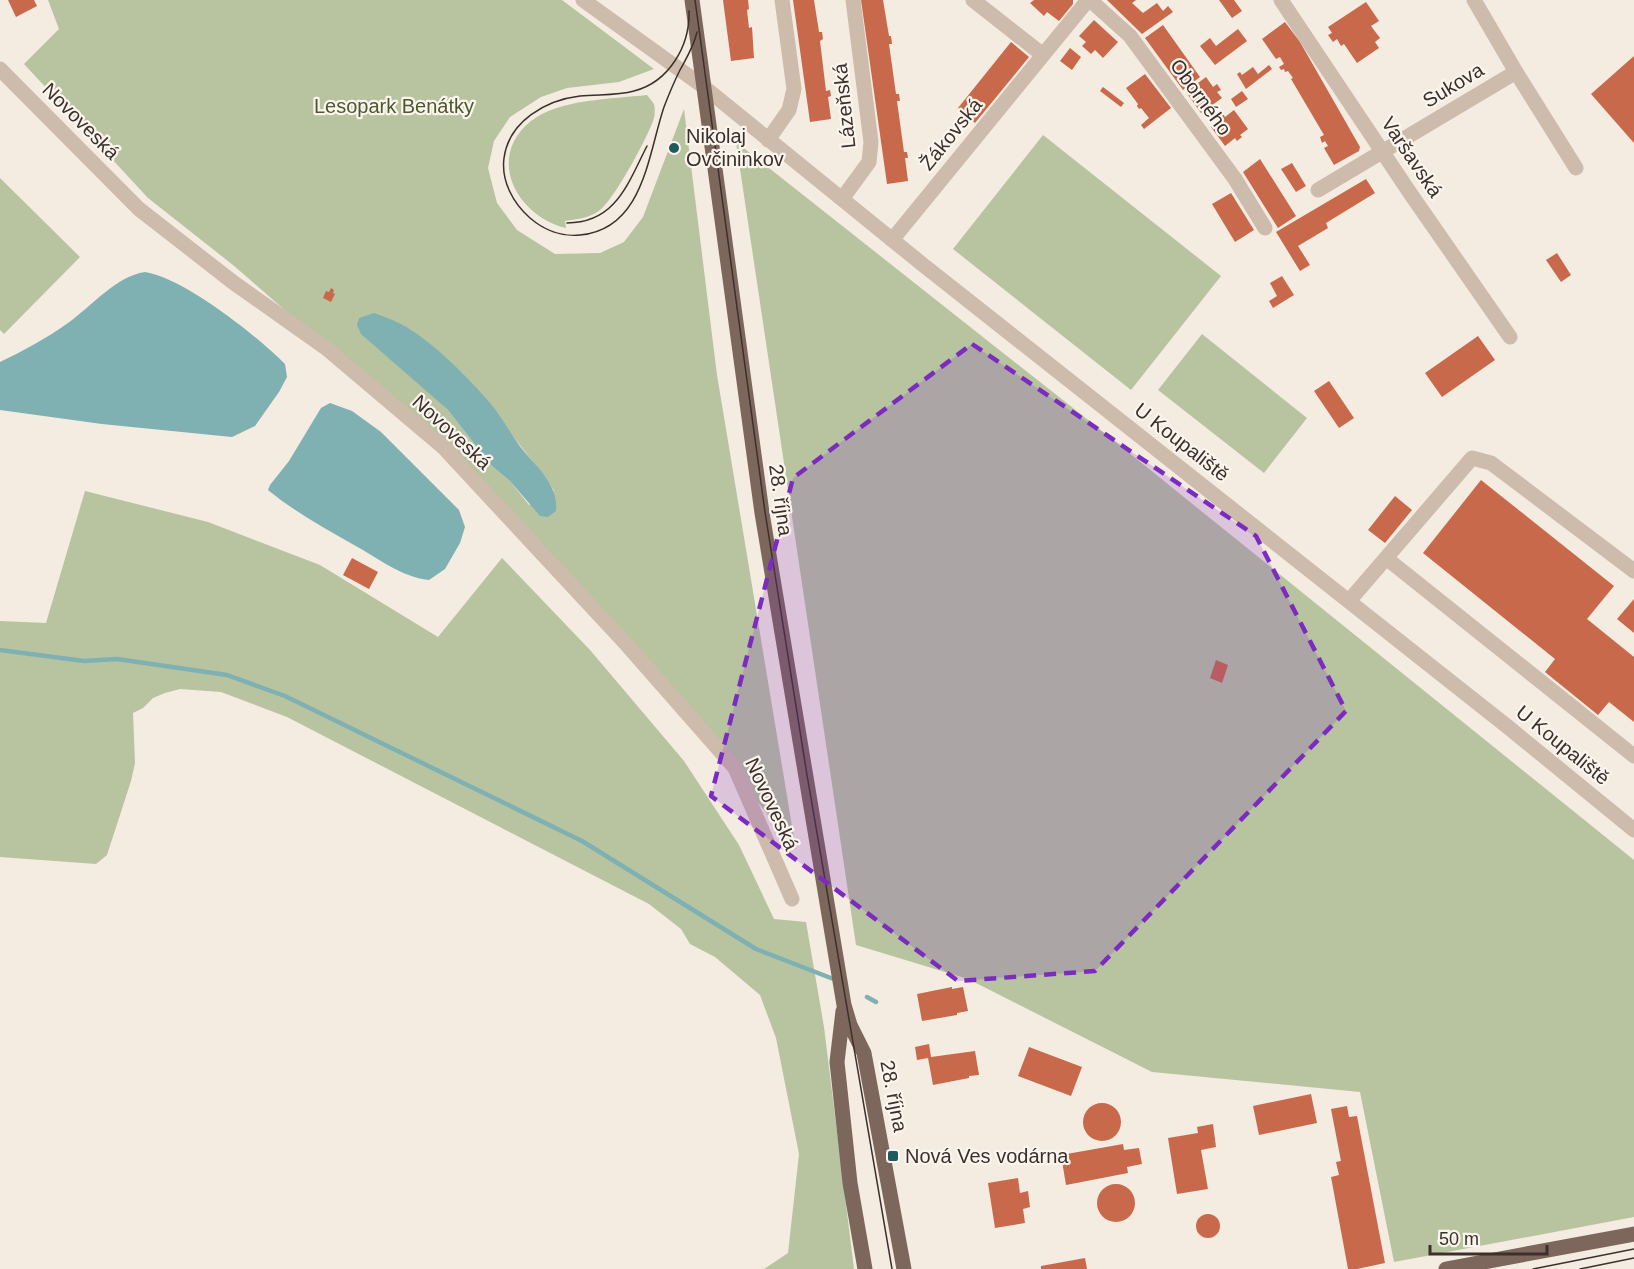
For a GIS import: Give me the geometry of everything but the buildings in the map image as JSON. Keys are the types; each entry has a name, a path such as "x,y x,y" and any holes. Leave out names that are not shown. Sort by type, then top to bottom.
{"main road":[{"name":"28. října","path":"692,0 762,513 843,1005 843,1024 837,1062 850,1183 865,1269"},
{"name":"28. října","path":"843,1005 864,1053 904,1269"},
{"path":"1446,1269 1634,1234"}],"street":[{"name":"U Koupaliště","path":"583,0 704,87 892,240 1349,601 1634,830"},
{"path":"768,140 789,110 794,89 782,0"},
{"name":"Lázeňská","path":"842,199 869,162 871,142 852,0"},
{"path":"973,0 1043,55"},
{"name":"Žákovská","path":"892,240 1089,0"},
{"name":"Oborného","path":"1089,0 1130,36 1235,179 1264,228"},
{"name":"Varšavská","path":"1281,0 1510,337"},
{"path":"1474,0 1576,168"},
{"name":"Novoveská","path":"0,69 139,209 234,284 326,348 443,447 627,645 735,768 792,899"},
{"name":"Sukova","path":"1318,190 1516,72"},
{"path":"1349,601 1472,459 1491,463 1634,571"},
{"path":"1386,558 1634,756"}],"highlighted area":[{"path":"972,344 1256,536 1346,711 1095,971 958,981 711,796 793,478"}],"green space":[{"name":"Lesopark Benátky","path":"48,0 562,0 654,69 619,82 567,88 541,97 510,117 494,141 488,168 497,203 517,230 555,254 600,253 624,242 643,217 684,109 717,375 796,850 628,640 445,450 233,265 148,198 24,64 59,29","holes":["401,324 463,374 547,479 554,491 529,505 510,481 492,466 447,409 428,390"]},
{"path":"647,95 655,108 651,126 622,181 600,210 579,219 565,221 566,228 533,211 521,199 513,184 509,168 510,152 517,136 531,121 556,108 571,104"},
{"path":"1043,135 1221,276 1131,390 953,249"},
{"path":"736,142 1097,427 1634,860 1634,1217 1394,1262 1360,1092 1152,1072 968,979 856,945"},
{"path":"0,178 80,257 4,334 0,330"},
{"path":"1202,334 1307,418 1264,473 1158,390"},
{"path":"85,491 208,522 320,565 438,637 502,558 590,650 684,761 739,845 774,919 806,922 824,1027 854,1269 764,1269 788,1253 799,1154 776,1038 760,995 715,957 690,944 681,929 649,904 287,717 221,692 180,689 153,698 143,708 133,713 135,763 107,855 96,864 0,857 0,621 46,623"}],"water":[{"path":"145,272 161,276 179,285 219,309 285,364 287,377 255,426 232,437 102,424 0,410 0,362 60,329 114,285"},
{"path":"374,313 399,323 423,338 448,359 481,393 550,483 556,501 556,511 548,517 540,516 510,481 492,466 447,409 361,334 357,325 359,318"},
{"path":"330,403 352,411 381,432 459,510 465,527 460,543 445,569 429,580 409,575 390,566 310,519 268,490 289,461 321,408"}],"waterway":[{"path":"0,650 84,661 117,659 227,675 285,696 582,841 756,949 836,980"},
{"path":"867,997 876,1002"}],"tram line":[{"path":"695,0 765,512 807,775 892,1269"},
{"path":"689,11 686,37 681,49 675,61 658,80 627,93 580,96 554,102 531,115 513,133 504,158 504,175 518,206 530,218 553,232 567,235 580,235 601,230 618,219 640,186 664,107 697,32"},
{"path":"567,223 584,221 598,216 609,208 626,187 647,146"},
{"path":"1533,1269 1634,1249"},
{"path":"1580,1269 1634,1258"}],"place":[{"name":"Nikolaj Ovčininkov","path":"674,148"},
{"name":"Nová Ves vodárna","path":"893,1156"}]}
